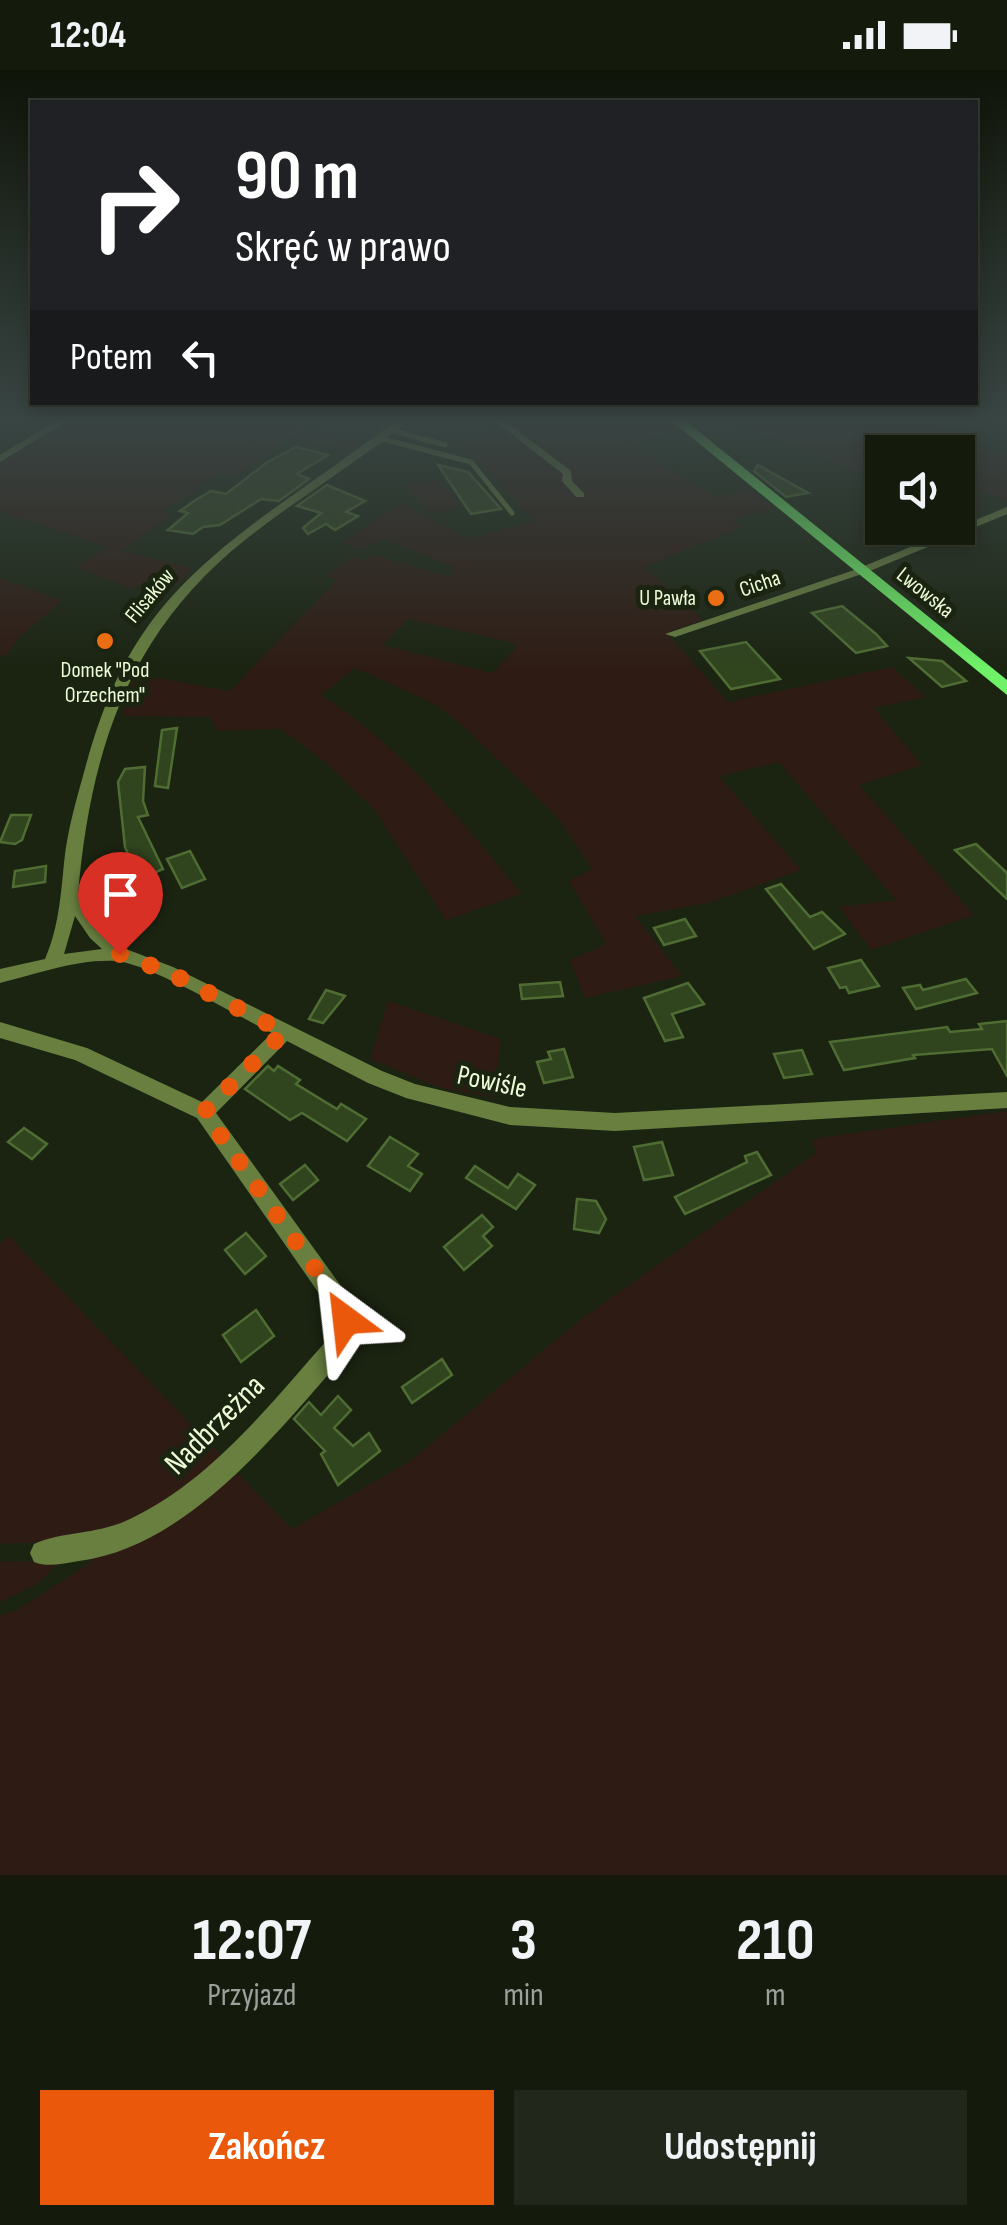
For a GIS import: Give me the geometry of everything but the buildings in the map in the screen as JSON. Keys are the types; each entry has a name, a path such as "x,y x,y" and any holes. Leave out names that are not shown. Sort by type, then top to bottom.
{"main road":[{"name":"Lwowska","path":"778,502 1007,690"}],"street":[{"name":"Flisaków","path":"52,962 65,936 77,834 98,745 136,650 167,609 238,536 287,502"},
{"name":"Cicha","path":"671,634 861,570 1007,510"},
{"path":"72,899 96,934 120,954"},
{"name":"Powiśle","path":"0,976 52,962 120,954 168,972 413,1092 553,1121 615,1122 1007,1100"},
{"name":"Nadbrzeżna","path":"0,1030 80,1054 204,1112 333,1294 351,1330 224,1468 178,1506 128,1536 75,1552 43,1553"},
{"path":"204,1112 284,1032"}],"lane":[{"path":"503,502 512,513"}],"shaded area":[{"path":"0,502 176,502 163,511 171,515 122,551 192,568 177,585 151,578 131,589 76,567 107,547 0,512"},
{"path":"421,502 460,502 464,506 432,514"},
{"path":"516,502 766,502 774,508 733,520 742,527 644,567 703,620 671,631 671,638 728,702 892,667 926,697 874,708 922,765 859,785 974,915 871,950 839,907 896,900 779,762 719,776 801,870 708,903 635,916 682,976 585,998 570,960 606,944 569,881 592,869 558,818 435,704 355,668 321,695 404,761 522,894 446,920 373,808 325,762 281,729 217,731 210,717 122,716 135,674 230,691 337,580 326,575 352,557 366,560 373,555 451,577 452,567 384,538 363,549 342,543 402,503 467,539 534,521","holes":["408,619 514,643 517,647 492,673 383,645"]},
{"path":"0,578 62,601 18,638 6,656 0,655"},
{"path":"388,1001 501,1039 494,1098 438,1087 370,1059"},
{"path":"1007,1111 1007,1875 0,1875 0,1615 17,1610 92,1562 78,1540 0,1544 0,1244 9,1236 292,1529 410,1461 581,1319 816,1153 812,1139"},
{"path":"60,1561 39,1583 0,1602 0,1562"}],"place":[{"name":"U Pawła","path":"716,598"},
{"name":"Domek \"Pod Orzechem\"","path":"105,641"}],"route":[{"path":"120,954 168,972 284,1032 204,1112 333,1294 346,1320"}]}
